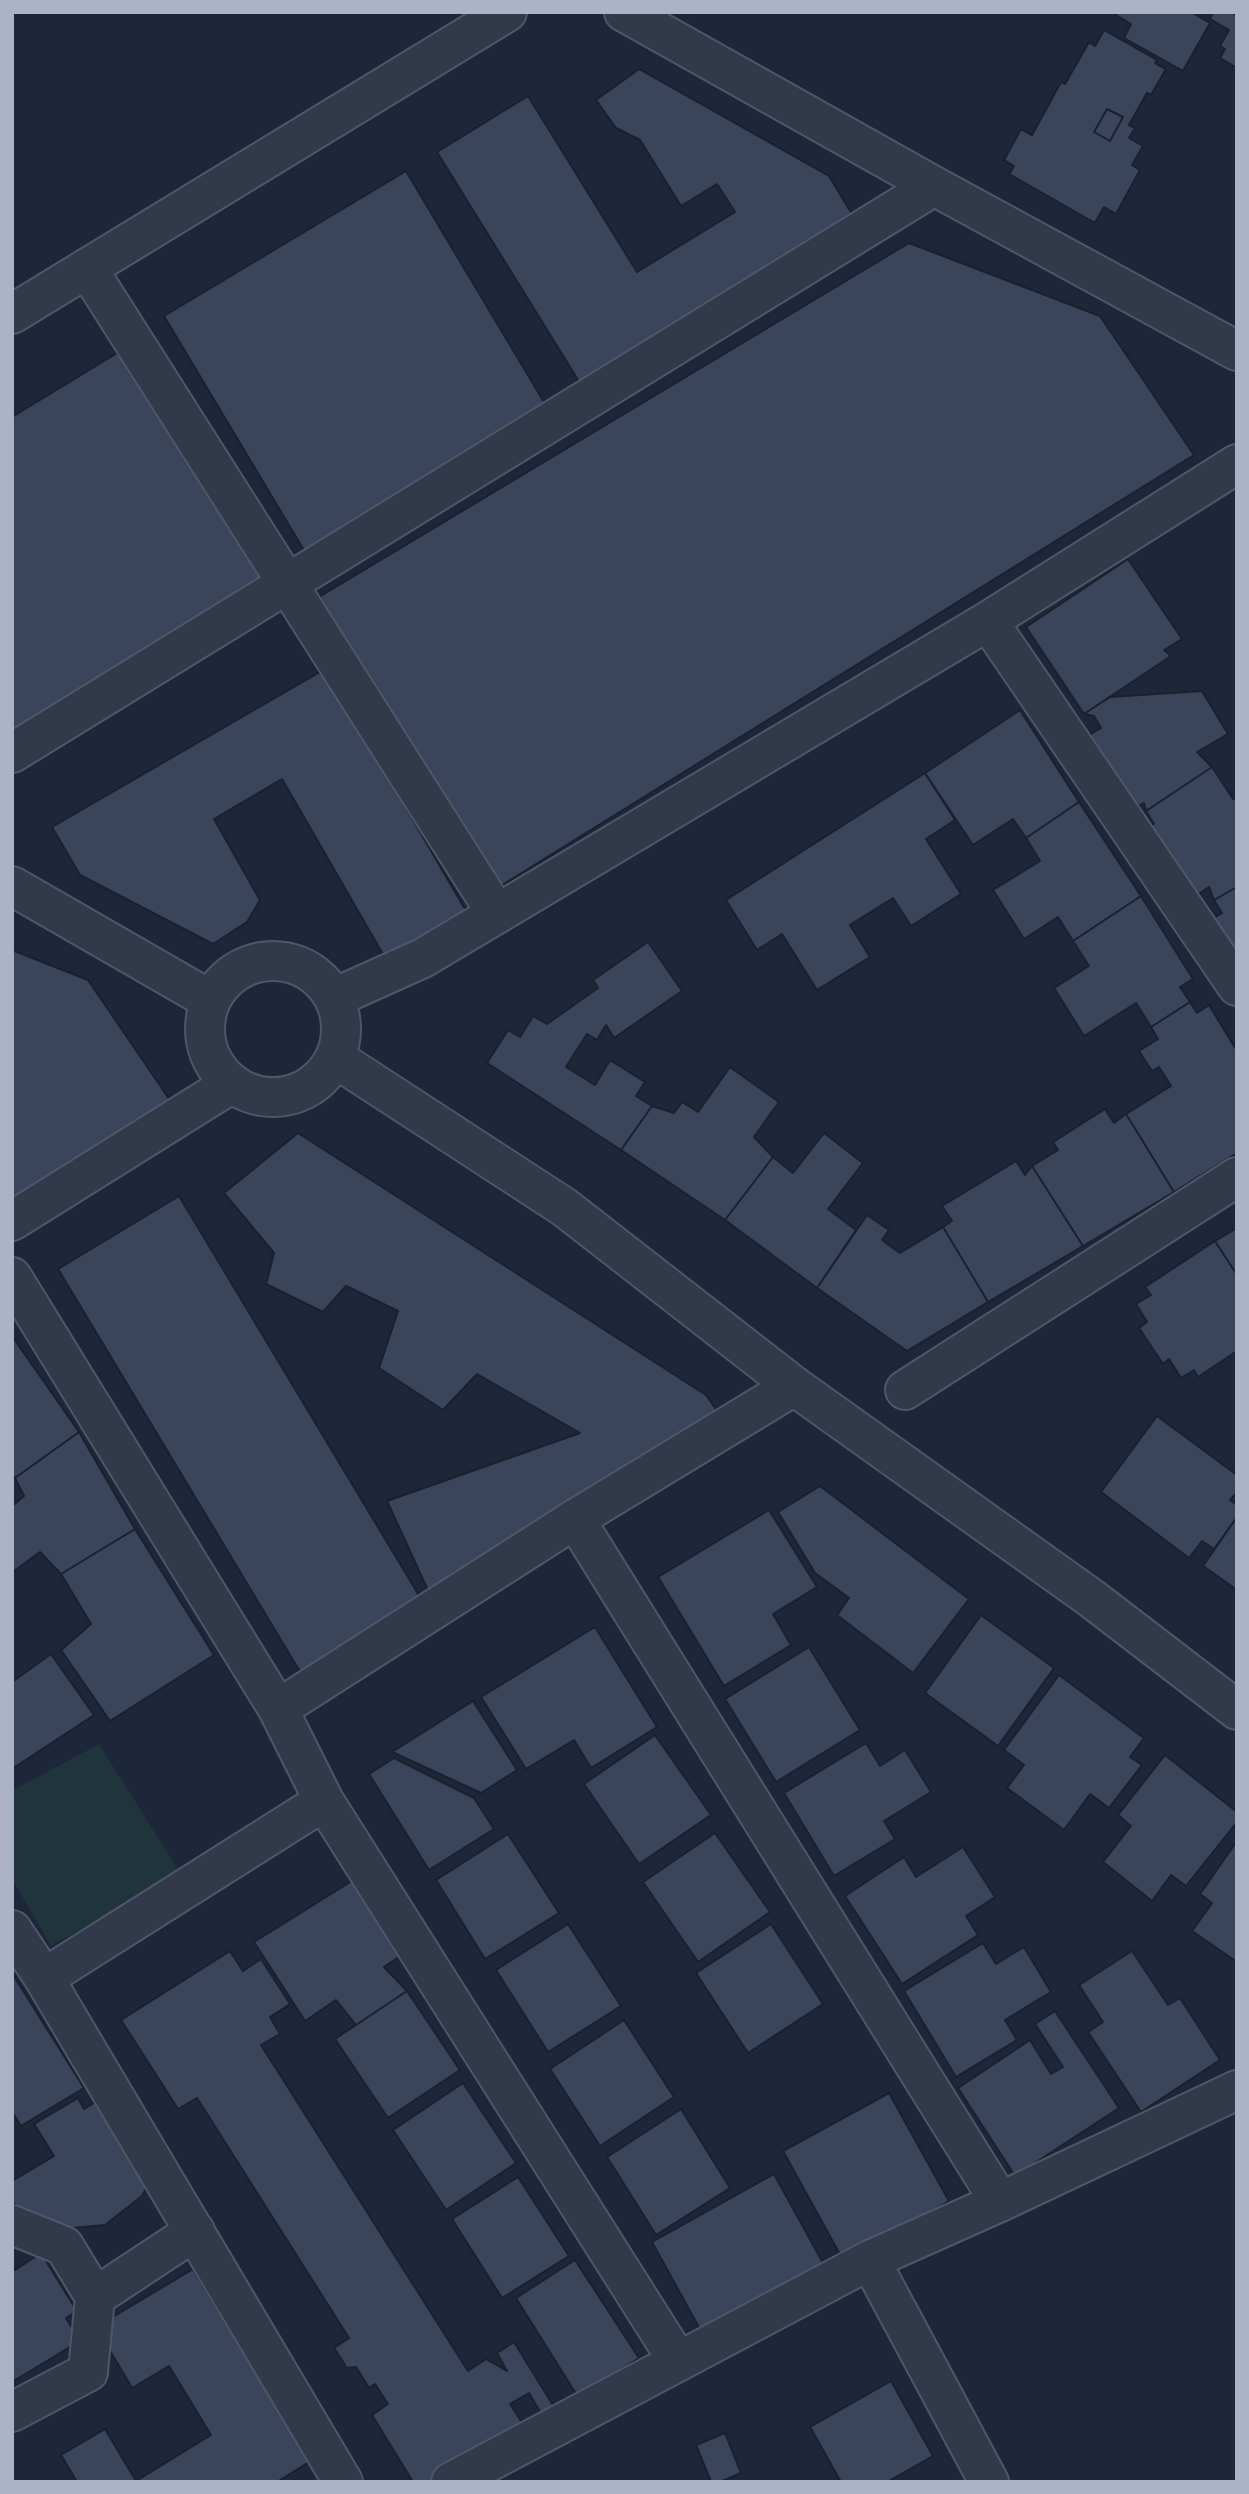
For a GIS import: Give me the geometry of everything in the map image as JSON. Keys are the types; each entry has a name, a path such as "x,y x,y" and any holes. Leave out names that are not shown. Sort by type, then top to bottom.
{"street":[{"path":"12,314 507,12"},
{"path":"624,12 934,186 1237,351"},
{"path":"12,753 934,186"},
{"path":"87,268 497,915"},
{"path":"334,998 423,958 497,915 988,621 1237,464"},
{"path":"988,621 1237,986"},
{"path":"12,886 210,1000"},
{"path":"256,962 286,962 314,975 334,998 342,1028 335,1058 317,1083 290,1096 259,1097 231,1084 211,1060 204,1030 210,1000 228,976 256,962"},
{"path":"335,1058 564,1207 794,1386 1091,1598 1237,1710"},
{"path":"12,1221 231,1084"},
{"path":"905,1390 1237,1178"},
{"path":"12,1277 278,1709 324,1801 678,2361"},
{"path":"278,1709 575,1519 794,1386"},
{"path":"575,1519 1000,2202"},
{"path":"44,1978 324,1801"},
{"path":"12,1930 44,1978 343,2482"},
{"path":"451,2482 870,2260 1237,2090"},
{"path":"12,2225 64,2246 95,2297 88,2372 12,2413"},
{"path":"95,2297 195,2231"},
{"path":"870,2260 989,2482"}],"shaded area":[{"path":"99,1744 181,1874 51,1946 12,1879 12,1791"}],"building":[{"path":"1117,12 1191,12 1210,23 1183,71 1124,38 1131,24 1116,15"},
{"path":"1213,12 1231,12 1237,16 1237,68 1220,58 1225,49 1220,46 1229,30 1210,19"},
{"path":"1104,30 1157,60 1155,63 1166,69 1151,95 1147,93 1129,125 1135,128 1129,138 1143,146 1132,165 1140,170 1116,214 1104,207 1095,223 1009,174 1014,166 1004,160 1021,129 1032,135 1061,82 1065,84 1089,42 1095,46","holes":["1107,109 1123,117 1110,141 1094,132"]},
{"path":"639,69 829,176 855,219 583,388 437,152 528,96 637,272 735,212 717,184 681,206 640,140 616,128 596,100"},
{"path":"1107,109 1123,117 1110,141 1094,132"},
{"path":"406,171 547,407 305,552 164,316"},
{"path":"909,243 1100,316 1194,455 499,887 314,600"},
{"path":"122,350 263,578 12,732 12,417"},
{"path":"1128,559 1182,639 1164,650 1171,656 1084,714 1026,627"},
{"path":"325,669 469,916 388,963 282,779 214,819 260,900 247,922 213,944 80,875 52,827"},
{"path":"1202,691 1228,734 1197,752 1212,767 1146,811 1144,803 1135,808 1100,765 1107,761 1100,750 1094,754 1084,738 1101,728 1094,716 1084,714 1110,697"},
{"path":"1020,710 1079,802 1026,838 1013,819 973,845 925,773"},
{"path":"1212,767 1233,799 1237,797 1237,887 1214,900 1209,887 1190,900 1147,828 1154,824 1146,811"},
{"path":"925,773 955,820 926,839 961,894 911,926 893,898 850,925 870,957 817,990 782,934 757,950 726,900"},
{"path":"1079,802 1141,896 1073,941 1058,917 1024,939 993,890 1040,861 1026,838"},
{"path":"1237,887 1237,972 1207,922 1222,913 1214,900"},
{"path":"1141,896 1193,979 1180,987 1190,1002 1151,1027 1136,1003 1084,1036 1054,988 1089,966 1073,941"},
{"path":"648,942 682,991 614,1038 606,1025 597,1040 587,1034 566,1067 595,1085 610,1060 645,1082 636,1096 652,1106 621,1150 487,1063 508,1030 520,1037 533,1016 547,1024 598,988 593,980"},
{"path":"12,950 88,980 174,1106 12,1200"},
{"path":"1190,1002 1197,1013 1209,1005 1237,1051 1237,1153 1174,1192 1126,1114 1171,1086 1159,1067 1152,1071 1139,1051 1158,1039 1151,1027"},
{"path":"730,1067 779,1102 754,1137 773,1157 725,1220 621,1150 652,1106 674,1113 682,1102 698,1112"},
{"path":"1105,1109 1114,1123 1126,1114 1174,1192 1083,1246 1032,1166 1058,1150 1053,1142"},
{"path":"298,1133 706,1395 723,1419 431,1597 387,1501 580,1433 477,1374 443,1410 379,1368 398,1311 346,1286 323,1312 266,1284 274,1253 224,1193"},
{"path":"824,1133 863,1163 828,1209 856,1230 817,1288 725,1220 773,1157 793,1173"},
{"path":"1016,1161 1025,1175 1032,1166 1083,1246 988,1302 943,1227 952,1221 942,1206"},
{"path":"179,1196 426,1607 305,1680 58,1269"},
{"path":"867,1215 889,1230 882,1240 900,1253 943,1227 988,1302 907,1351 817,1288"},
{"path":"1237,1228 1237,1275 1215,1241"},
{"path":"1215,1241 1237,1275 1237,1351 1198,1377 1194,1370 1181,1378 1169,1359 1163,1364 1139,1328 1147,1322 1136,1304 1151,1295 1145,1287"},
{"path":"12,1336 79,1432 15,1478 12,1474"},
{"path":"1157,1416 1237,1475 1237,1492 1230,1500 1237,1505 1237,1517 1214,1549 1202,1541 1189,1558 1101,1492"},
{"path":"79,1432 135,1529 61,1574 40,1552 14,1571 12,1506 24,1496 15,1478"},
{"path":"820,1486 969,1599 913,1673 837,1615 849,1598 815,1573 778,1512"},
{"path":"769,1510 817,1587 773,1614 791,1645 724,1686 658,1577"},
{"path":"1237,1517 1237,1590 1203,1566"},
{"path":"135,1529 214,1655 110,1721 61,1650 91,1624 61,1574"},
{"path":"981,1615 1054,1668 998,1746 925,1693"},
{"path":"595,1627 657,1727 591,1768 574,1740 526,1769 481,1697"},
{"path":"809,1647 860,1730 776,1782 725,1699"},
{"path":"51,1654 94,1715 12,1769 12,1682"},
{"path":"1059,1675 1144,1738 1130,1757 1142,1765 1109,1808 1090,1794 1064,1830 1007,1788 1024,1765 1004,1750"},
{"path":"473,1701 517,1770 481,1793 392,1752"},
{"path":"655,1735 711,1815 639,1864 584,1784"},
{"path":"866,1743 880,1766 905,1750 931,1792 884,1821 895,1839 834,1876 784,1793"},
{"path":"1165,1755 1237,1812 1237,1822 1186,1886 1171,1875 1152,1901 1103,1862 1131,1826 1118,1815"},
{"path":"394,1758 474,1798 494,1829 429,1870 369,1774"},
{"path":"715,1833 770,1912 698,1962 643,1882"},
{"path":"508,1834 559,1913 485,1959 436,1880"},
{"path":"1237,1841 1237,1962 1192,1931 1212,1903 1200,1894"},
{"path":"963,1847 995,1897 966,1916 978,1935 902,1984 845,1896 904,1857 916,1877"},
{"path":"355,1879 403,1954 384,1967 407,1991 356,2025 336,2000 305,2021 254,1942"},
{"path":"568,1924 621,2006 548,2052 496,1970"},
{"path":"771,1924 823,2004 748,2053 696,1973"},
{"path":"983,1943 996,1964 1024,1947 1051,1992 1005,2020 1017,2040 956,2077 904,1991"},
{"path":"230,1951 243,1971 261,1959 290,2004 270,2017 280,2034 261,2045 468,2371 486,2359 507,2371 497,2353 514,2342 556,2410 543,2417 529,2393 510,2404 523,2424 429,2482 413,2482 372,2415 388,2404 375,2384 369,2388 356,2367 347,2368 334,2348 349,2338 197,2098 178,2109 121,2020"},
{"path":"1132,1951 1168,2005 1180,1998 1220,2060 1141,2112 1088,2032 1103,2022 1079,1985"},
{"path":"12,1973 84,2088 21,2126 12,2112"},
{"path":"407,1991 460,2070 388,2118 335,2039"},
{"path":"1055,2011 1119,2108 1015,2176 958,2088 1030,2040 1051,2074 1063,2067 1035,2024"},
{"path":"624,2020 674,2097 600,2146 550,2069"},
{"path":"463,2083 516,2163 446,2210 393,2130"},
{"path":"889,2093 949,2201 843,2260 783,2151"},
{"path":"78,2098 84,2109 97,2101 148,2185 142,2196 105,2225 31,2232 12,2201 12,2181 54,2156 34,2124"},
{"path":"681,2109 730,2188 656,2235 607,2157"},
{"path":"774,2174 823,2263 701,2331 652,2242"},
{"path":"518,2177 569,2256 502,2298 452,2219"},
{"path":"41,2253 77,2311 66,2318 80,2341 12,2382 12,2265 15,2270"},
{"path":"575,2260 639,2358 578,2397 516,2298"},
{"path":"193,2269 309,2462 277,2482 77,2482 61,2455 105,2429 136,2481 211,2435 169,2366 132,2388 96,2327"},
{"path":"891,2381 933,2456 887,2482 841,2482 810,2427"},
{"path":"725,2433 741,2473 720,2482 711,2482 696,2445"}]}
